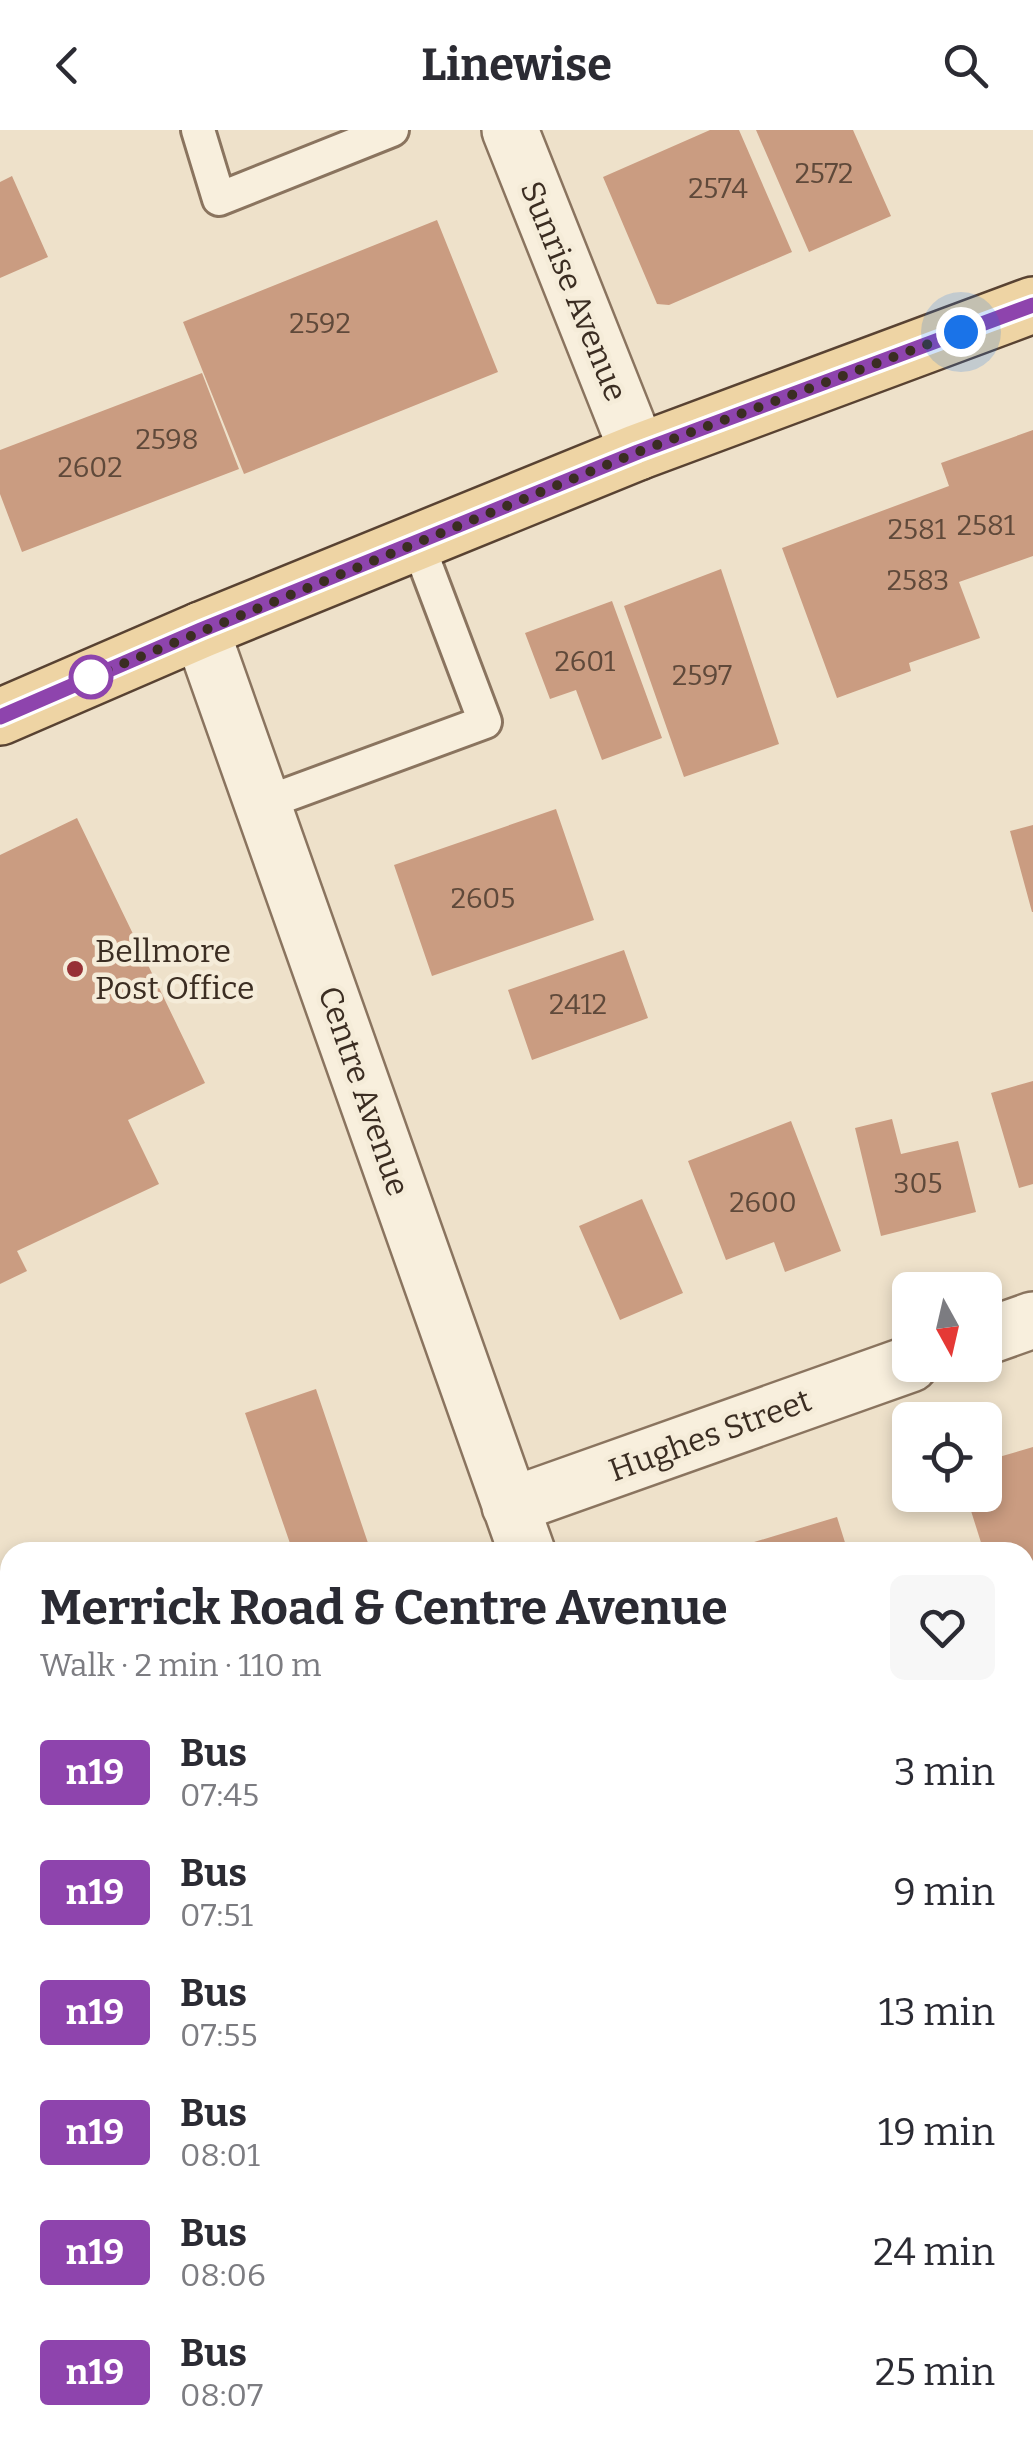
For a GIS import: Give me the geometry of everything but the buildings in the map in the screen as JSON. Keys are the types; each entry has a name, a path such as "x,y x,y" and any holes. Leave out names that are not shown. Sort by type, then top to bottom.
{"main road":[{"path":"0,717 201,630 638,452 1033,305"}],"street":[{"name":"Sunrise Avenue","path":"510,130 638,452"},
{"name":"Centre Avenue","path":"201,630 518,1529"},
{"path":"1002,1331 1033,1320"},
{"name":"Hughes Street","path":"518,1529 892,1372"}],"lane":[{"path":"198,130 220,199 392,130"},
{"path":"262,804 485,722 417,542"}],"bus line":[{"name":"n19","path":"0,717 201,630 638,452 1033,305"}],"place":[{"name":"Bellmore Post Office","path":"75,969"}],"route":[{"path":"91,677 638,452 961,332"}]}
